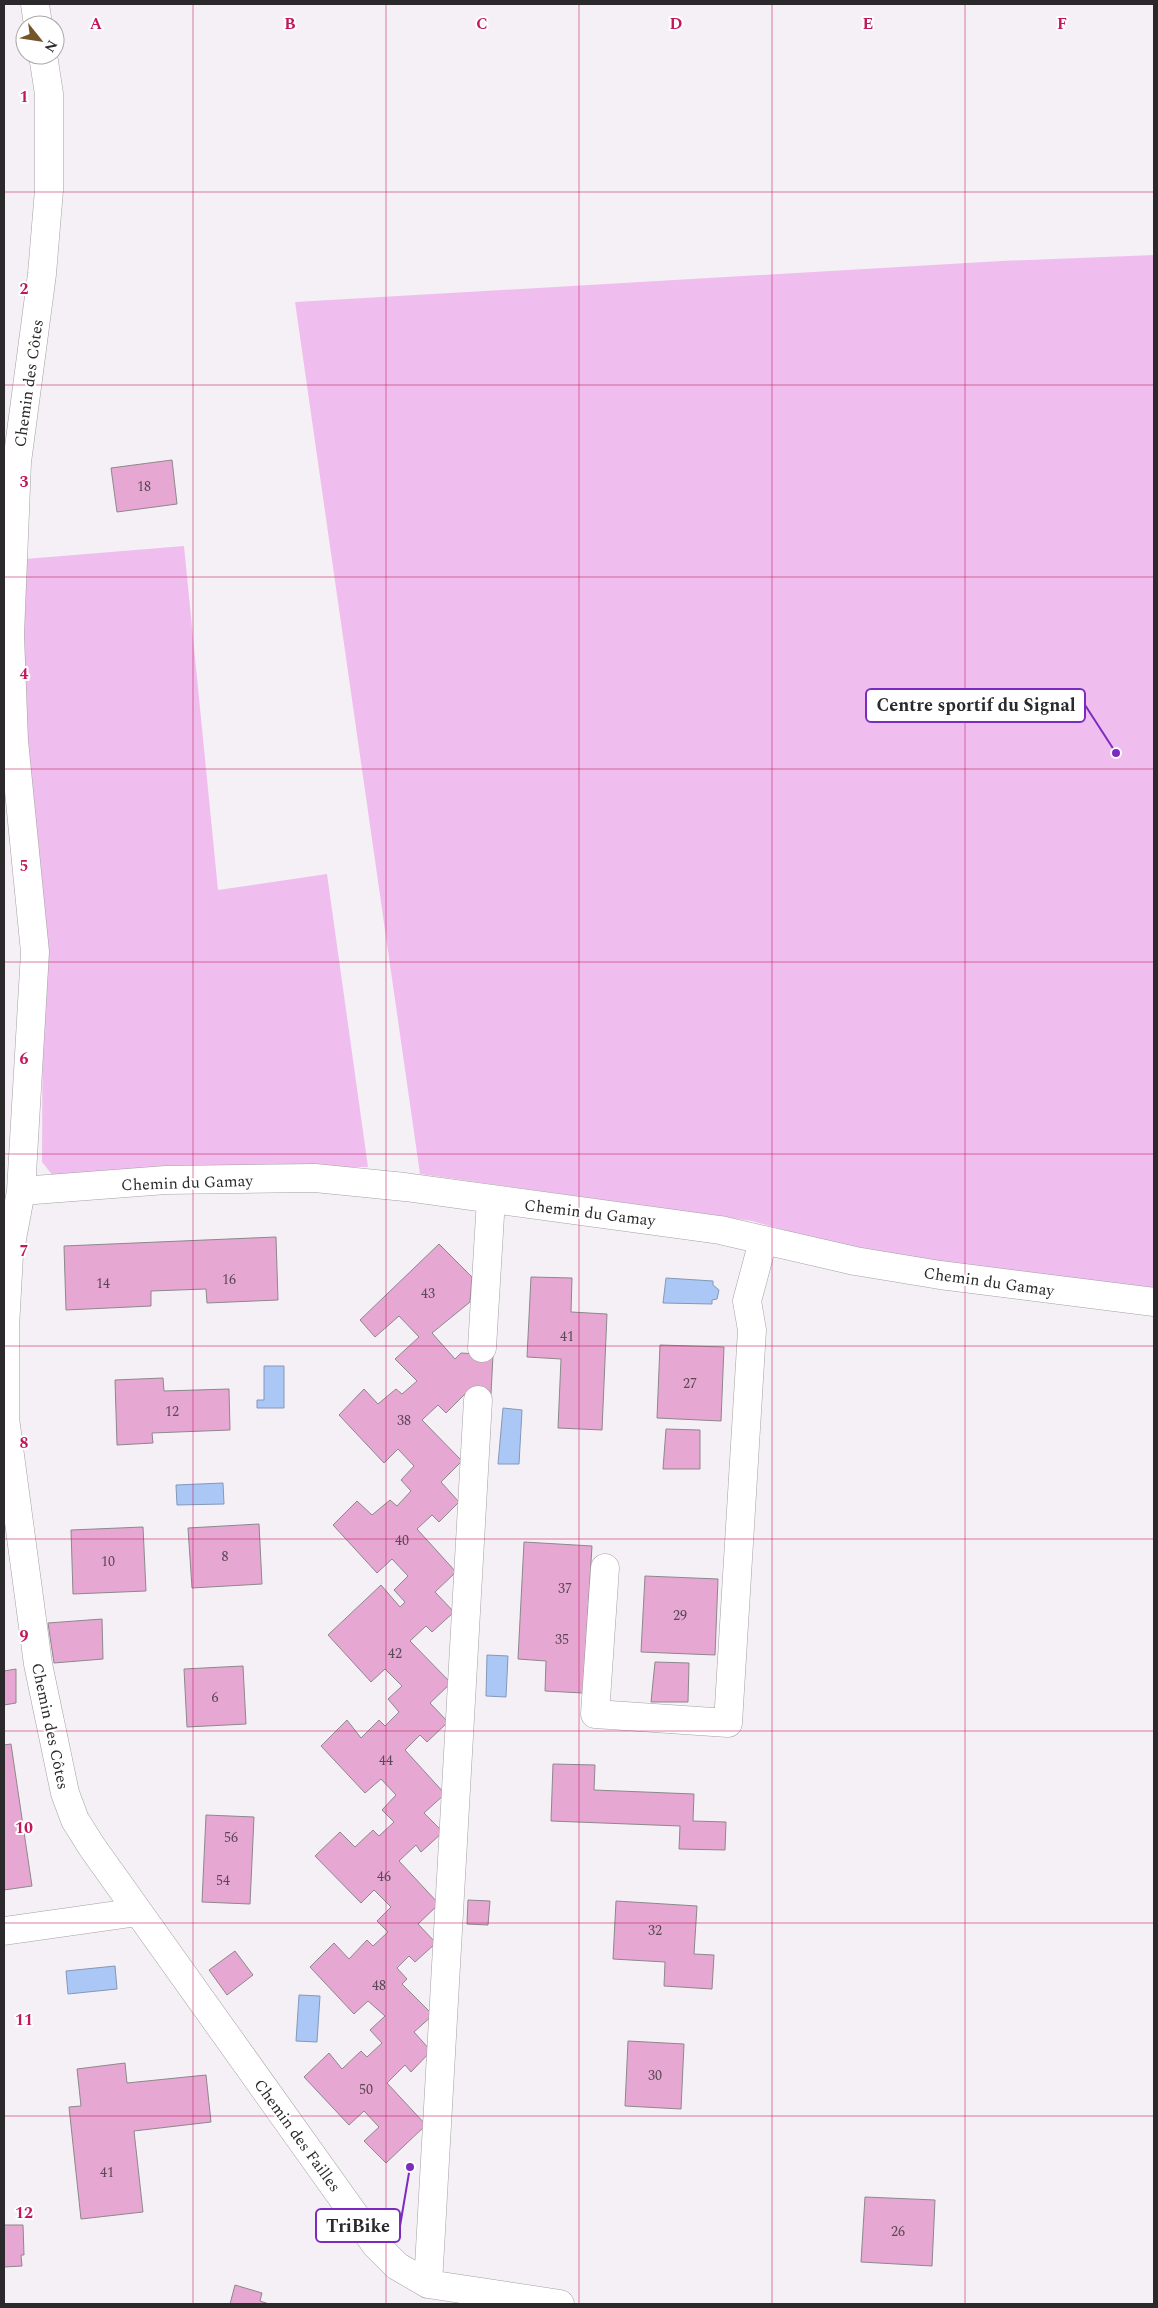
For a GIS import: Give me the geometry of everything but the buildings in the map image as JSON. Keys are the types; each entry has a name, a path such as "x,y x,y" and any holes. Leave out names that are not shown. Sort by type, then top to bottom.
{"street":[{"name":"Chemin des Côtes","path":"45,65 49,94 49,190 42,274 17,462 10,635 14,741 35,952 21,1191 6,1254 4,1327 5,1418 38,1664 65,1793 75,1820 138,1912"},
{"name":"Chemin du Gamay","path":"21,1191 166,1180 315,1178 405,1187 720,1230 855,1261 940,1275 1154,1302"},
{"path":"482,1348 491,1200"},
{"path":"605,1568 595,1714 728,1723 752,1330 747,1301 763,1241"},
{"path":"428,2284 478,1400"},
{"path":"4,1931 138,1912"},
{"name":"Chemin des Failles","path":"138,1912 376,2245 397,2266 428,2284 560,2304"}],"shaded area":[{"path":"1154,255 1154,1302 940,1275 752,1221 420,1174 295,302 1001,261"},
{"path":"184,546 218,890 327,874 368,1167 168,1167 53,1176 42,1162 43,954 22,740 25,559"}],"water":[{"path":"666,1278 713,1281 713,1285 719,1290 717,1299 712,1300 712,1304 663,1303"},
{"path":"264,1366 284,1366 284,1408 257,1408 257,1400 264,1400"},
{"path":"503,1408 522,1410 519,1464 498,1464"},
{"path":"223,1483 224,1504 177,1505 176,1485"},
{"path":"487,1655 508,1656 506,1697 486,1696"},
{"path":"115,1966 117,1989 68,1994 66,1971"},
{"path":"299,1995 320,1996 317,2042 296,2041"}],"place":[{"name":"Centre sportif du Signal","path":"1116,753"},
{"name":"TriBike","path":"410,2167"}]}
